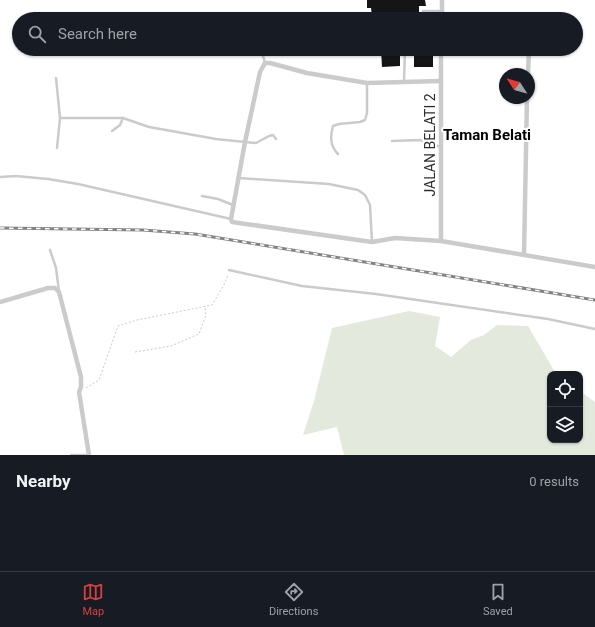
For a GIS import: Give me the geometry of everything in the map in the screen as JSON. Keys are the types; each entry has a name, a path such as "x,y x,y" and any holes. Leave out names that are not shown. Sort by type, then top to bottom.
{"street":[{"path":"442,0 442,11"},
{"name":"JALAN BELATI 2","path":"441,56 441,240"},
{"path":"528,68 529,56"},
{"path":"441,81 367,83 307,73 265,63 260,72 245,142 233,205 231,218 232,222 372,242 395,238 441,240 595,267"},
{"path":"524,255 528,104"},
{"path":"0,302 48,288 55,288 59,292 81,377 81,387 79,392 87,455"}],"lane":[{"path":"423,11 442,11"},
{"path":"263,56 265,63"},
{"path":"404,82 405,56"},
{"path":"56,78 60,118 57,148"},
{"path":"338,154 333,149 331,143 333,126 365,120 367,113 367,83"},
{"path":"60,118 123,118 149,127 216,139 256,143 273,135 276,139"},
{"path":"112,131 120,126 123,118"},
{"path":"392,141 420,140 441,147"},
{"path":"0,177 16,176 78,184 231,218"},
{"path":"239,178 330,184 358,190 365,195 370,205 372,242"},
{"path":"202,196 218,199 233,205"},
{"path":"50,250 56,268 59,292"},
{"path":"229,270 302,286 376,294 548,319 595,329"},
{"path":"71,455 87,455"}],"path":[{"path":"79,392 99,380 118,326 137,320 212,305 220,293 229,270"},
{"path":"135,352 171,346 198,334 206,315 205,306"}],"shaded area":[{"path":"409,311 440,317 435,346 451,357 471,340 484,335 497,325 528,326 554,371 547,371 547,443 583,443 583,393 595,402 595,455 344,455 337,427 303,435 314,401 332,328"}],"building":[{"path":"367,0 425,0 426,6 419,6 419,12 372,12 371,8 367,8"},
{"path":"381,56 400,56 400,66 382,67"},
{"path":"414,56 433,56 433,67 414,67"}],"railway":[{"path":"0,228 143,230 195,234 595,300"}],"district":[{"name":"Taman Belati","path":"487,135"}]}
